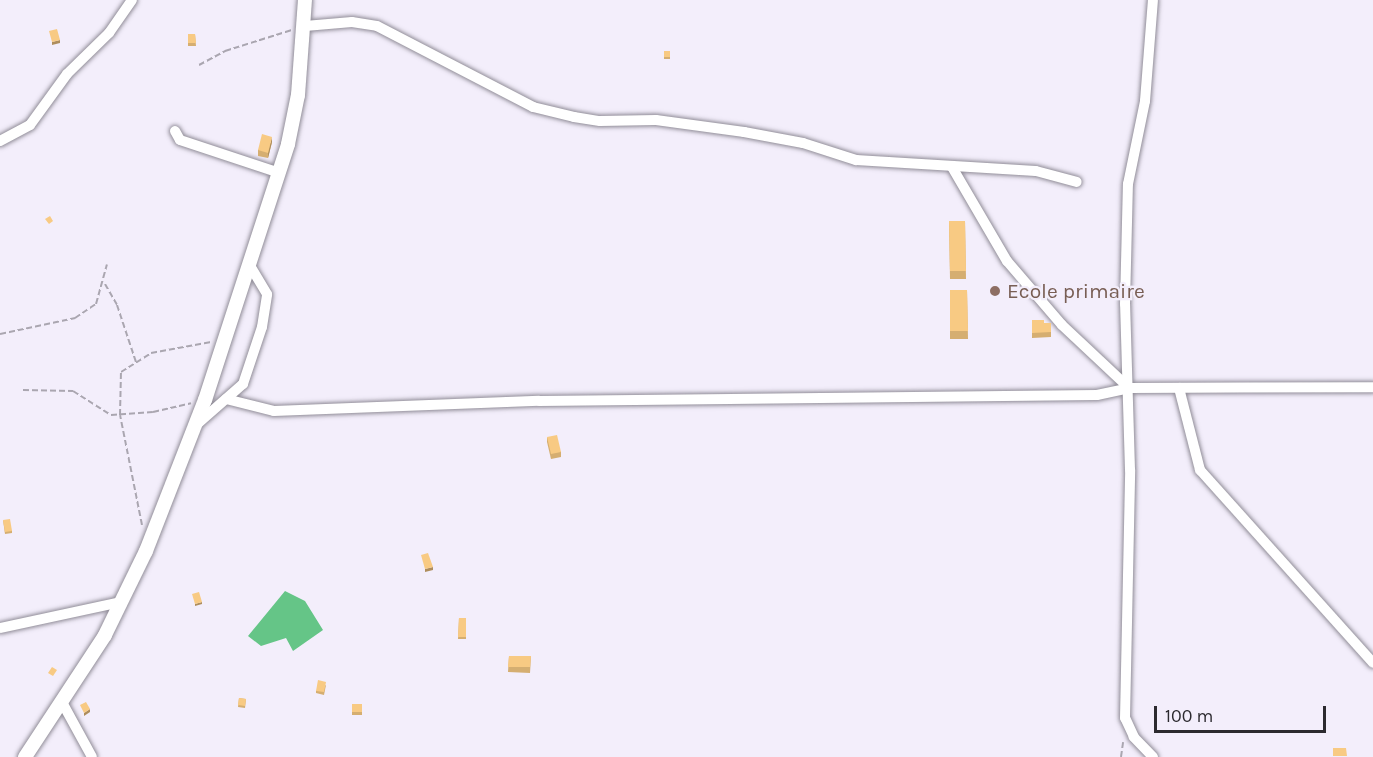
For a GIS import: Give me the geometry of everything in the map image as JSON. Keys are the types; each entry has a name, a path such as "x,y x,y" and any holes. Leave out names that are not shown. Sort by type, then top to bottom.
{"street":[{"path":"0,141 30,125 67,74 109,33 132,0"},
{"path":"25,757 91,662 164,508 205,400 251,267 280,173 298,95 305,27 305,0"},
{"path":"1153,0 1145,101 1128,184 1125,304 1129,388 1125,717 1134,737 1153,757"},
{"path":"305,27 352,21 377,26 533,107 574,117 600,121 656,120 803,143 856,160 1036,171 1077,182"},
{"path":"175,131 180,140 280,173"},
{"path":"952,167 1007,261 1062,325 1129,388"},
{"path":"195,426 243,384 262,327 267,294 251,267"},
{"path":"226,399 274,411 539,401 1097,395 1129,388 1373,387"},
{"path":"1179,388 1200,470 1373,663"},
{"path":"0,628 121,602"},
{"path":"63,704 92,757"}],"path":[{"path":"199,65 225,51 305,27"},
{"path":"0,334 75,318 96,304 105,284 107,264"},
{"path":"105,284 117,304 136,362"},
{"path":"143,530 120,415 121,372 152,353 226,339"},
{"path":"23,390 73,391 100,412 120,415 153,412 205,400"}],"green space":[{"path":"285,591 305,601 323,630 293,651 286,638 261,646 248,636"}],"building":[{"path":"57,29 60,40 52,42 49,31"},
{"path":"188,34 195,34 196,43 188,43"},
{"path":"664,51 670,51 670,57 664,57"},
{"path":"262,134 272,137 268,153 258,150"},
{"path":"50,216 53,221 49,224 45,219"},
{"path":"949,221 965,221 966,271 950,271"},
{"path":"950,290 967,290 968,331 950,331"},
{"path":"1032,320 1044,320 1044,323 1051,323 1051,332 1032,333"},
{"path":"557,435 561,452 551,454 547,437"},
{"path":"10,519 12,531 5,532 3,520"},
{"path":"428,553 433,567 425,569 421,555"},
{"path":"199,592 202,602 195,604 192,594"},
{"path":"459,618 466,618 466,637 458,637"},
{"path":"509,656 531,656 530,667 508,667"},
{"path":"52,667 57,670 53,676 48,673"},
{"path":"318,680 326,682 324,692 316,691"},
{"path":"239,698 246,699 245,706 238,705"},
{"path":"86,702 90,709 84,713 80,705"},
{"path":"352,704 362,704 362,712 352,712"},
{"path":"1333,748 1346,748 1347,756 1333,756"}],"place":[{"name":"Ecole primaire","path":"995,291"}]}
